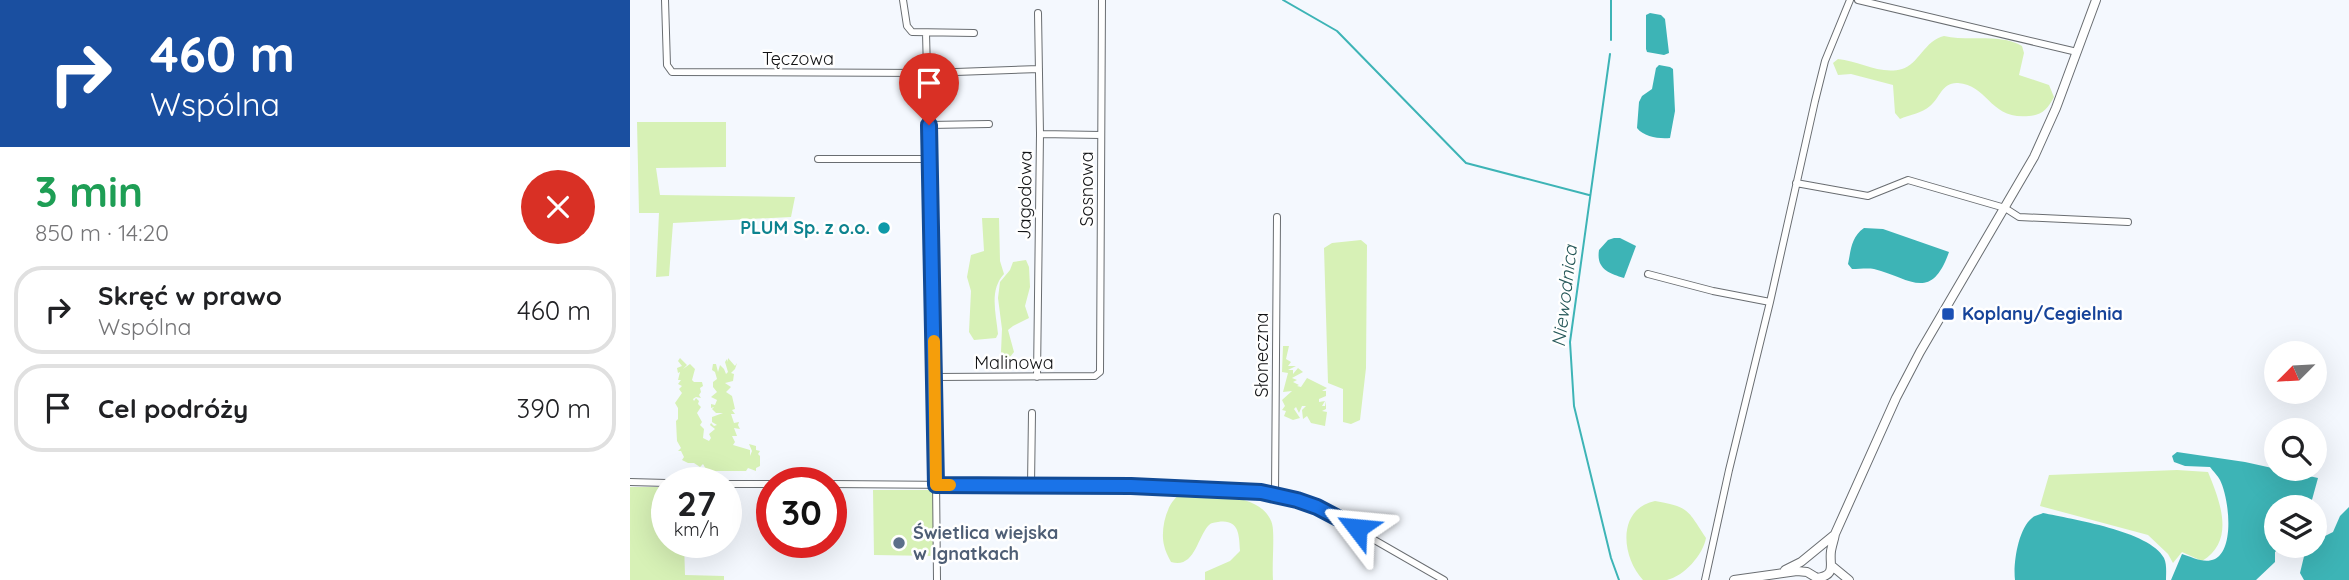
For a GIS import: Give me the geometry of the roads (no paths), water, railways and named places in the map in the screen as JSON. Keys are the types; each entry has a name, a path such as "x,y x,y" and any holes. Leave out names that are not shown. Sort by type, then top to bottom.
{"street":[{"name":"Tęczowa","path":"665,0 667,65 673,72 928,73 1039,69"},
{"path":"904,0 908,28 915,33 974,33"},
{"name":"Sosnowa","path":"1094,376 1100,372 1102,0"},
{"path":"1705,580 1825,61 1850,0"},
{"path":"1858,0 2077,51"},
{"path":"1825,576 1831,562 1835,534 1885,422 1920,352 2005,208 2045,133 2096,0"},
{"name":"Jagodowa","path":"1037,377 1040,134 1038,13"},
{"path":"926,33 937,580"},
{"path":"929,125 989,124"},
{"path":"1040,134 1101,135"},
{"path":"818,159 930,159"},
{"path":"1796,183 1868,196 1909,180 2005,208 2019,217 2128,222"},
{"name":"Słoneczna","path":"1275,494 1277,217"},
{"path":"1648,274 1770,302"},
{"name":"Malinowa","path":"934,377 1094,376"},
{"path":"1031,485 1032,413"},
{"path":"630,482 651,483"},
{"path":"847,484 1209,488 1275,494 1337,517 1444,580"},
{"path":"1779,572 1801,562 1835,534"},
{"path":"1816,550 1822,550 1849,580"},
{"path":"1807,556 1807,572"},
{"path":"1734,580 1779,572 1807,572 1817,578 1825,576 1840,580"}],"water":[{"path":"1646,15 1661,15 1665,19 1669,53 1664,55 1647,52"},
{"path":"1659,65 1673,69 1675,111 1670,138 1652,137 1637,128 1639,102 1642,96 1652,89"},
{"path":"1864,228 1883,229 1949,252 1942,268 1927,282 1909,281 1874,269 1852,269 1848,264 1852,244 1856,235"},
{"path":"1614,238 1636,246 1624,278 1609,272 1600,262 1599,250 1608,240"},
{"path":"2177,452 2264,466 2264,481 2317,481 2313,495 2264,495 2264,558 2275,558 2275,562 2256,580 2171,580 2182,554 2198,560 2215,559 2221,553 2228,534 2228,510 2218,477 2210,467 2185,466 2174,462 2172,456"},
{"path":"2349,507 2349,580 2304,580 2300,573 2304,558 2327,558 2327,535 2333,532 2340,516"},
{"path":"2043,513 2109,528 2143,540 2164,558 2166,580 2015,580 2016,556 2023,530 2032,518"}],"waterway":[{"path":"1283,0 1337,31 1466,163 1589,195"},
{"name":"Niewodnica","path":"1611,0 1611,40"},
{"name":"Niewodnica","path":"1610,54 1570,342 1574,406 1611,558 1619,580"}],"place":[{"name":"PLUM Sp. z o.o.","path":"884,228"},
{"name":"Koplany/Cegielnia","path":"1948,314"},
{"name":"Świetlica wiejska w Ignatkach","path":"899,543"}]}
